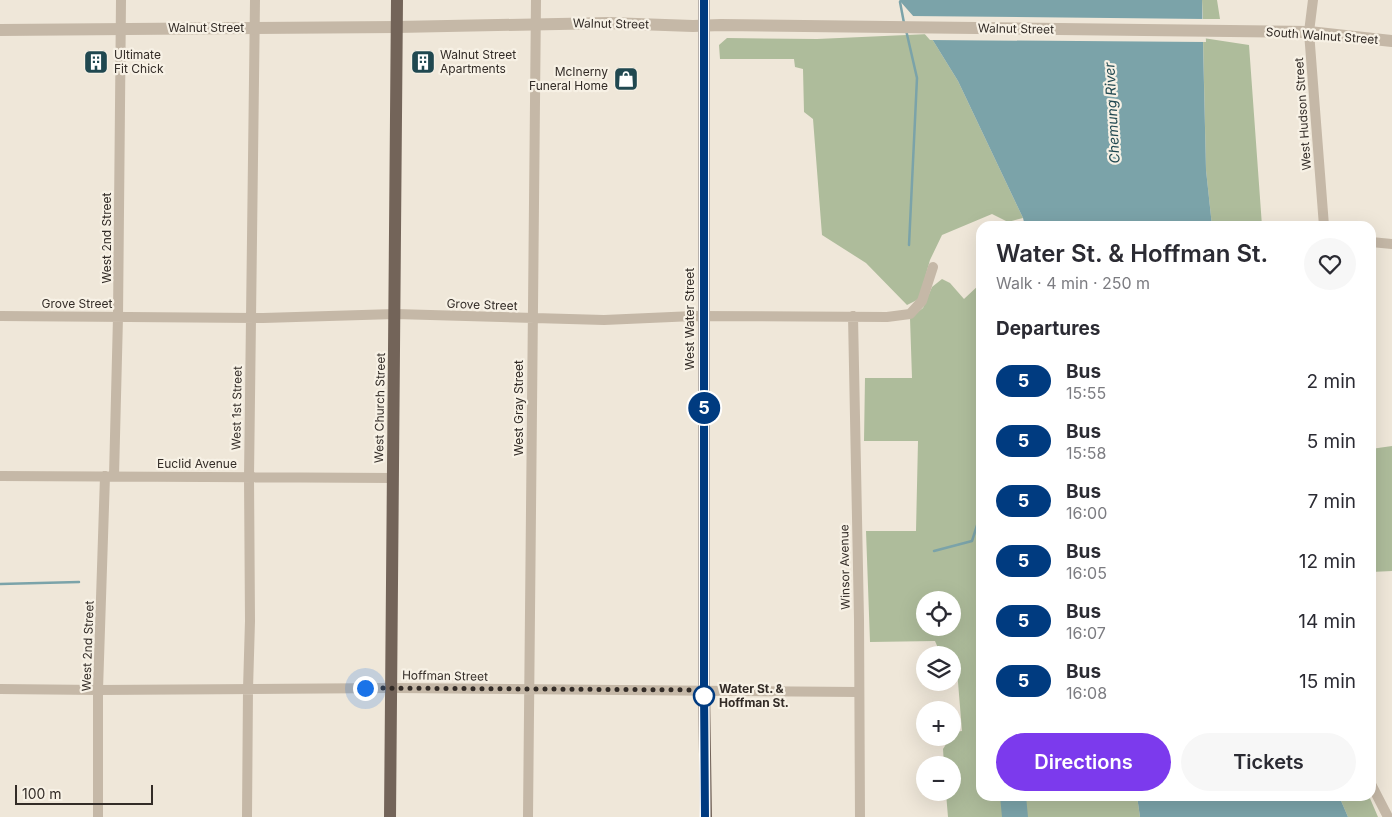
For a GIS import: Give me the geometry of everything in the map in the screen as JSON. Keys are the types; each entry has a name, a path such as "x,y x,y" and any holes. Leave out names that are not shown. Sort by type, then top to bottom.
{"main road":[{"name":"West Church Street","path":"390,817 397,0"},
{"name":"West Water Street","path":"704,0 704,690 706,817"}],"street":[{"name":"West 2nd Street","path":"98,817 98,690 118,317 121,0"},
{"name":"West 1st Street","path":"247,817 255,0"},
{"name":"West Gray Street","path":"528,817 536,0"},
{"name":"West Hudson Street","path":"1313,0 1309,32 1324,221"},
{"name":"Walnut Street","path":"0,30 397,27 609,23 703,26 1223,31"},
{"name":"South Walnut Street","path":"1223,31 1309,32 1392,41"},
{"path":"1376,242 1392,244"},
{"name":"Grove Street","path":"0,316 251,318 395,314 604,320 704,316 887,317 910,314 922,301 933,267"},
{"name":"Winsor Avenue","path":"853,316 860,817"},
{"name":"Euclid Avenue","path":"0,476 393,478"},
{"name":"Hoffman Street","path":"0,688 98,690 392,688 859,692"},
{"path":"1376,794 1388,817"}],"green space":[{"path":"1202,0 1217,0 1220,19 1203,19"},
{"path":"929,34 958,81 1023,218 1006,221 992,214 942,235 930,260 919,299 907,305 866,263 822,235 813,119 804,112 803,69 795,67 794,59 720,59 719,45 727,38 817,39"},
{"path":"1203,38 1249,45 1262,221 1211,221 1206,170"},
{"path":"942,279 950,283 964,299 976,288 976,801 1138,801 1140,817 948,817 947,801 961,801 961,756 943,756 943,749 945,746 961,746 961,701 959,691 961,691 961,646 937,646 935,641 870,642 866,531 916,531 918,441 864,441 865,378 912,378 910,318 923,308 932,287"},
{"path":"1392,446 1392,571 1376,572 1376,448"},
{"path":"1341,801 1371,801 1378,817 1348,817"}],"water":[{"name":"Chemung River","path":"899,0 1202,0 1206,170 1211,221 1024,221 958,81 929,34"},
{"path":"1000,801 1026,801 1028,817 1002,817"},
{"path":"1138,801 1341,801 1348,817 1140,817"}],"pier":[{"path":"909,16 1205,19 1206,42 930,40"}],"waterway":[{"path":"900,2 904,23"},
{"path":"906,30 917,78 909,245"},
{"path":"934,551 972,541 976,529"},
{"path":"0,584 79,582"}],"bus line":[{"name":"5","path":"704,0 705,817"}],"place":[{"name":"Ultimate Fit Chick","path":"96,62"},
{"name":"Walnut Street Apartments","path":"423,62"},
{"name":"McInerny Funeral Home","path":"626,79"},
{"name":"Water St. & Hoffman St.","path":"704,696"}],"route":[{"path":"365,688 704,690 704,696"}]}
